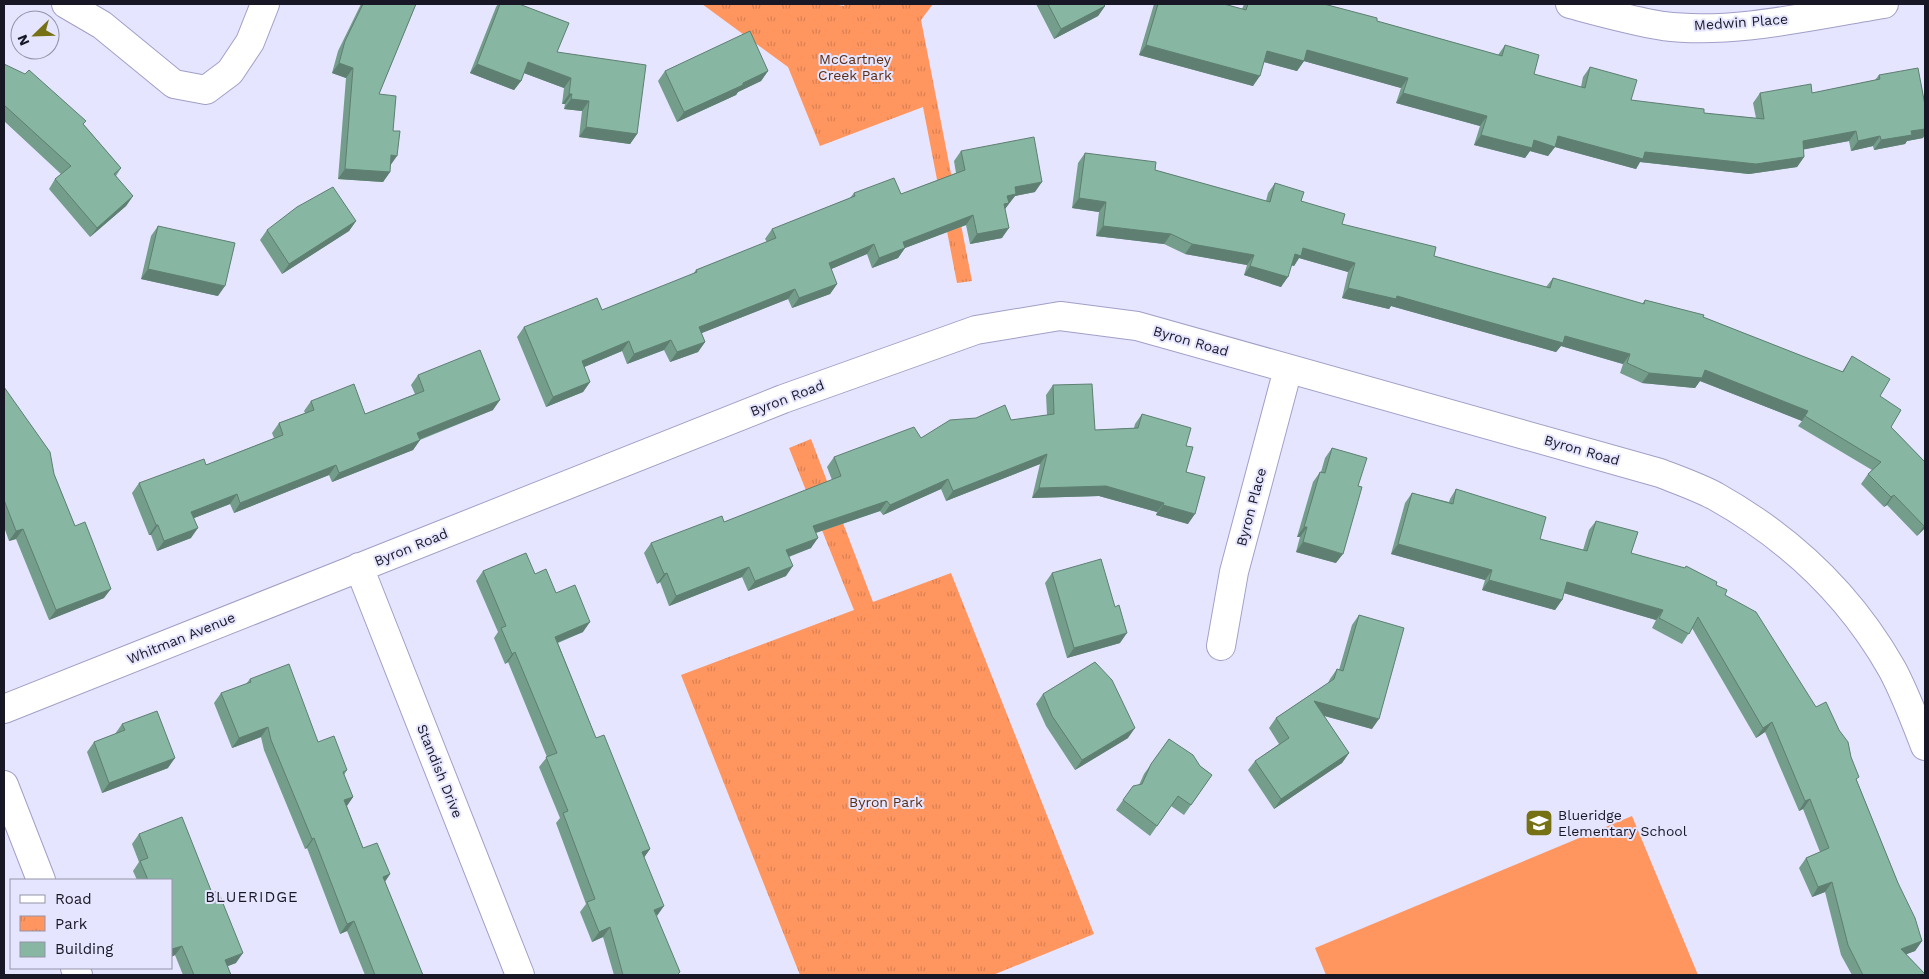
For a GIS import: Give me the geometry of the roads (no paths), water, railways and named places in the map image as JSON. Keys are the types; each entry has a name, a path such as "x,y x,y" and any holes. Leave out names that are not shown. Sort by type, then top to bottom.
{"street":[{"path":"66,4 102,25 174,84 206,90 230,72 250,42 265,4"},
{"name":"Medwin Place","path":"1570,4 1664,26 1711,27 1757,24 1884,4"},
{"name":"Byron Road","path":"359,567 783,399 976,330 1060,316 1137,326 1660,472 1714,496 1768,530 1821,574 1860,618 1892,670 1925,746"},
{"name":"Byron Place","path":"1221,646 1234,572 1288,368"},
{"name":"Whitman Avenue","path":"4,709 359,567"},
{"name":"Standish Drive","path":"359,567 520,975"},
{"path":"4,786 41,879"}],"place":[{"name":"Blueridge Elementary School","path":"1539,823"}],"district":[{"name":"BLUERIDGE","path":"252,897"}],"park label":[{"name":"McCartney Creek Park","path":"855,68"},
{"name":"Byron Park","path":"886,802"}]}
